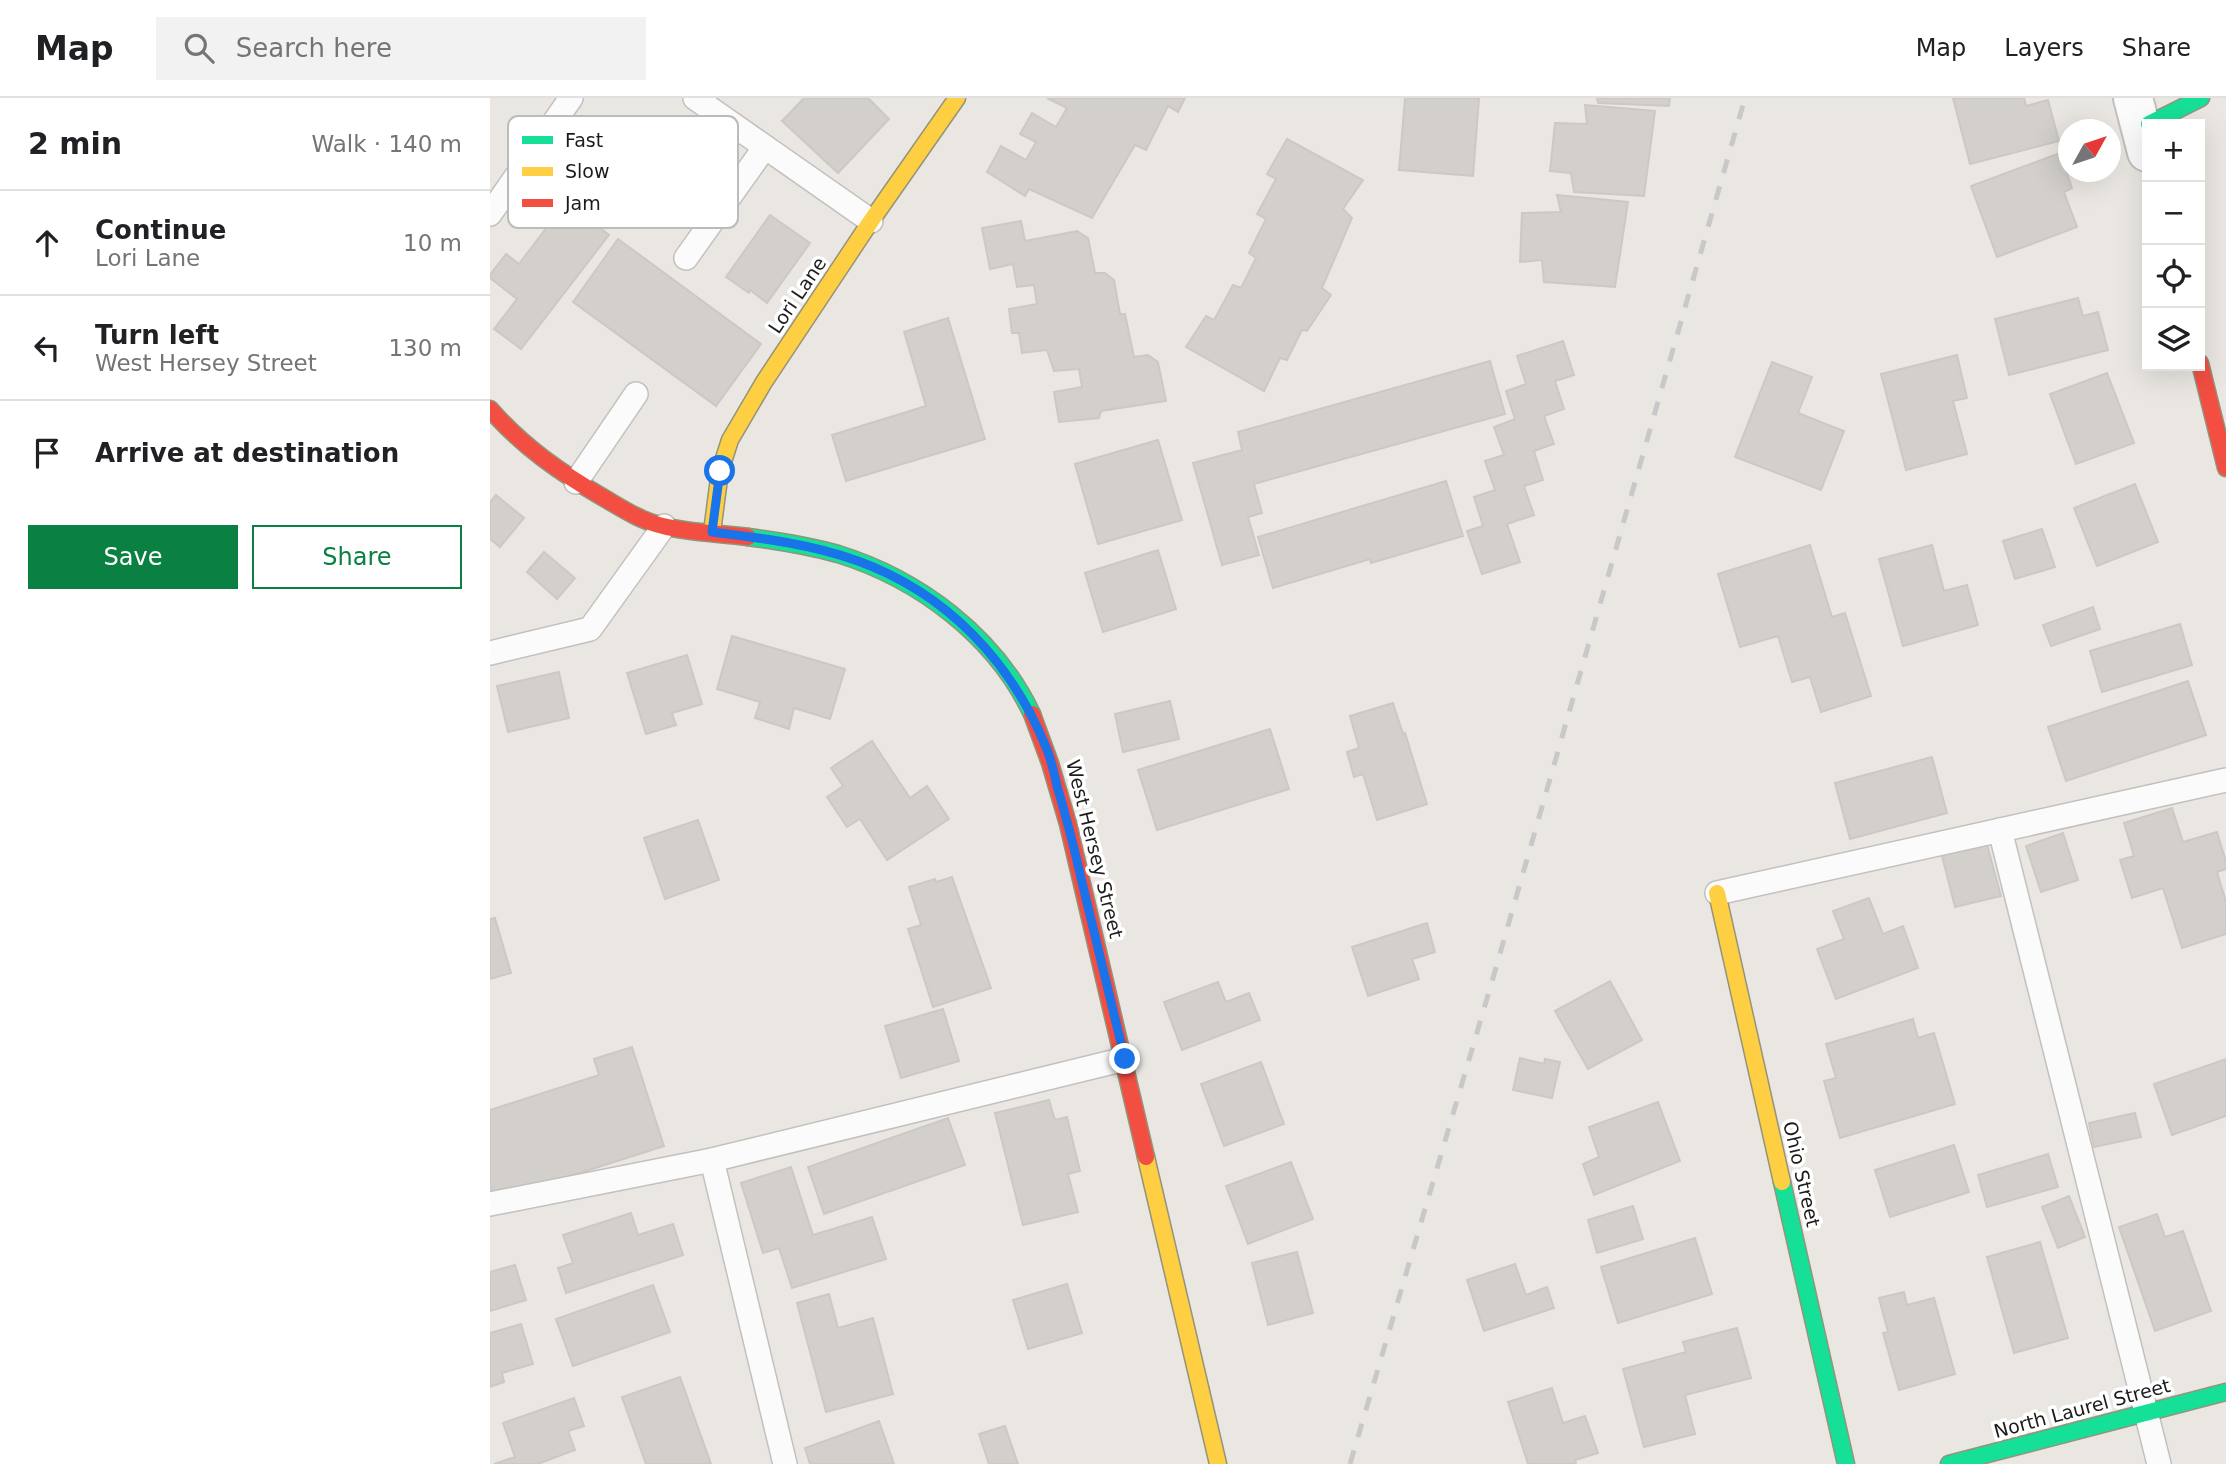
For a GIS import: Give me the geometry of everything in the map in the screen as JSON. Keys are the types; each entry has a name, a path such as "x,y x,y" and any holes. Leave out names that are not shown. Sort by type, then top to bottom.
{"street":[{"name":"Lori Lane","path":"712,532 720,471 730,440 764,382 957,98"},
{"path":"2158,119 2201,98"},
{"path":"2202,371 2226,468"},
{"name":"West Hersey Street","path":"490,409 503,425 538,456 576,482 635,516 664,526 807,546 858,561 896,578 934,601 972,632 999,662 1026,702 1046,748 1068,824 1218,1464"},
{"name":"Ohio Street","path":"1717,893 1846,1464"},
{"name":"North Laurel Street","path":"1949,1464 2226,1392"}],"lane":[{"path":"558,116 571,98"},
{"path":"695,98 721,116"},
{"path":"738,127 871,221"},
{"path":"738,184 765,146"},
{"path":"490,214 508,188"},
{"path":"686,258 707,228"},
{"path":"576,482 636,394"},
{"path":"490,653 590,629 664,526"},
{"path":"1717,893 2226,780"},
{"path":"2000,830 2159,1464"},
{"path":"490,1204 712,1160 1125,1059"},
{"path":"712,1160 785,1464"}],"building":[{"path":"804,98 868,98 889,119 838,173 782,121"},
{"path":"1047,98 1185,98 1178,112 1168,106 1146,150 1135,145 1092,218 1029,189 1025,196 987,172 1001,146 1026,160 1036,142 1020,134 1032,113 1056,127 1067,108"},
{"path":"1405,98 1479,98 1473,176 1399,170"},
{"path":"1597,98 1670,98 1669,106 1598,103"},
{"path":"1953,98 2024,98 2026,106 2048,100 2058,141 1970,164"},
{"path":"1585,105 1655,111 1644,196 1574,192 1571,173 1550,171 1555,123 1587,124"},
{"path":"1287,139 1363,180 1343,209 1352,218 1322,288 1331,295 1307,331 1302,330 1287,360 1280,358 1264,391 1186,347 1206,316 1214,320 1233,285 1241,288 1256,258 1249,253 1266,219 1257,214 1276,179 1267,174"},
{"path":"2058,154 2058,182 2070,182 2072,188 2064,192 2077,227 1997,257 1971,186"},
{"path":"1557,195 1628,202 1615,287 1544,282 1542,260 1520,262 1522,213 1561,212"},
{"path":"770,215 810,243 767,303 726,277"},
{"path":"1021,221 1025,241 1077,231 1088,238 1095,273 1105,273 1114,280 1120,314 1125,314 1134,357 1148,355 1158,362 1166,401 1101,411 1099,418 1059,422 1054,392 1082,387 1079,369 1054,371 1047,350 1022,353 1019,333 1012,333 1009,309 1037,304 1034,285 1017,287 1013,264 990,269 982,228"},
{"path":"546,228 600,228 609,235 521,349 494,329 517,299 490,278 506,254 519,264"},
{"path":"618,239 761,344 716,406 573,302"},
{"path":"2078,298 2083,316 2098,312 2108,350 2009,375 1995,319"},
{"path":"948,318 985,439 846,481 832,435 926,406 904,332"},
{"path":"1563,341 1574,375 1555,381 1564,409 1544,416 1554,444 1534,451 1543,480 1524,486 1534,515 1507,524 1520,562 1482,574 1467,531 1483,526 1474,497 1495,490 1485,461 1504,455 1494,427 1515,419 1506,391 1526,384 1517,356"},
{"path":"1957,355 1967,398 1953,401 1967,454 1906,470 1881,374"},
{"path":"1490,361 1505,414 1254,484 1262,513 1248,517 1259,555 1222,565 1193,463 1242,450 1238,432"},
{"path":"1772,362 1812,377 1798,413 1844,431 1821,490 1735,457"},
{"path":"2107,373 2134,443 2076,464 2050,394"},
{"path":"1158,440 1182,520 1098,544 1075,464"},
{"path":"1446,481 1463,536 1371,563 1370,559 1273,588 1258,537"},
{"path":"2135,484 2158,542 2097,566 2074,508"},
{"path":"496,495 524,518 500,547 490,539 490,502"},
{"path":"2042,529 2055,567 2015,579 2003,541"},
{"path":"1810,545 1832,617 1845,613 1871,696 1821,712 1810,677 1792,682 1778,636 1740,647 1718,574"},
{"path":"1932,545 1944,591 1967,585 1978,625 1903,646 1879,559"},
{"path":"1158,550 1176,609 1103,632 1085,573"},
{"path":"544,552 575,578 557,599 527,572"},
{"path":"2093,607 2100,629 2051,646 2043,625"},
{"path":"2180,624 2192,665 2102,692 2090,651"},
{"path":"732,636 845,669 830,719 794,708 789,729 755,718 760,702 717,689"},
{"path":"687,655 702,704 672,713 676,725 646,734 627,673"},
{"path":"559,672 569,718 508,732 497,686"},
{"path":"2188,681 2206,735 2066,781 2048,727"},
{"path":"1170,701 1179,739 1123,752 1115,714"},
{"path":"1393,703 1427,804 1377,820 1363,774 1354,777 1347,752 1359,748 1350,716"},
{"path":"1270,729 1289,789 1157,830 1138,770"},
{"path":"872,741 910,798 927,786 949,819 887,860 860,819 847,827 827,797 843,786 831,768"},
{"path":"1932,757 1947,813 1850,839 1835,783"},
{"path":"2172,808 2183,842 2217,832 2226,862 2226,869 2217,872 2226,902 2226,934 2182,948 2163,888 2132,898 2120,860 2134,856 2124,823"},
{"path":"698,820 719,880 665,899 644,838"},
{"path":"2063,833 2078,880 2041,892 2026,846"},
{"path":"1986,841 2001,896 1955,907 1941,852"},
{"path":"952,877 991,988 933,1007 908,929 921,925 909,887"},
{"path":"1869,898 1883,934 1903,926 1918,968 1836,999 1817,949 1844,939 1833,911"},
{"path":"495,918 511,973 490,979 490,919"},
{"path":"1427,923 1435,952 1412,959 1419,979 1368,996 1352,947"},
{"path":"1610,981 1642,1040 1588,1069 1555,1011"},
{"path":"1218,982 1226,1002 1249,993 1260,1020 1182,1050 1164,1002"},
{"path":"943,1009 959,1061 901,1078 885,1026"},
{"path":"1913,1019 1918,1038 1934,1033 1955,1104 1840,1138 1824,1081 1836,1078 1826,1044"},
{"path":"632,1047 664,1146 495,1200 490,1185 490,1110 599,1075 594,1059"},
{"path":"1520,1058 1544,1064 1545,1059 1560,1062 1552,1098 1513,1090"},
{"path":"2226,1059 2226,1116 2172,1135 2154,1084"},
{"path":"1261,1062 1284,1124 1224,1146 1201,1084"},
{"path":"1049,1100 1055,1120 1067,1117 1080,1171 1068,1174 1078,1212 1023,1225 995,1113"},
{"path":"1658,1102 1680,1161 1594,1195 1583,1164 1599,1157 1589,1127"},
{"path":"2135,1113 2141,1137 2094,1147 2089,1123"},
{"path":"948,1118 965,1165 824,1214 808,1167"},
{"path":"1954,1145 1969,1192 1890,1217 1875,1170"},
{"path":"2048,1154 2058,1187 1987,1207 1978,1175"},
{"path":"1291,1162 1313,1219 1248,1244 1226,1186"},
{"path":"791,1167 813,1235 872,1217 886,1259 792,1288 779,1248 763,1253 741,1183"},
{"path":"2069,1196 2085,1237 2058,1248 2042,1207"},
{"path":"1633,1206 1643,1239 1597,1253 1588,1220"},
{"path":"631,1213 638,1235 673,1224 683,1255 566,1293 558,1268 573,1263 563,1235"},
{"path":"2157,1214 2165,1237 2183,1231 2211,1311 2155,1331 2119,1227"},
{"path":"1695,1238 1712,1294 1618,1323 1601,1267"},
{"path":"2040,1242 2068,1338 2014,1353 1987,1257"},
{"path":"1297,1252 1313,1313 1268,1325 1252,1263"},
{"path":"1515,1264 1526,1295 1547,1287 1554,1308 1484,1331 1467,1280"},
{"path":"515,1265 526,1300 490,1311 490,1272"},
{"path":"1067,1284 1082,1333 1028,1349 1013,1300"},
{"path":"653,1285 670,1332 573,1366 556,1319"},
{"path":"1904,1292 1907,1305 1934,1298 1955,1374 1899,1390 1883,1333 1888,1332 1879,1298"},
{"path":"829,1294 838,1328 873,1318 893,1394 826,1412 797,1303"},
{"path":"521,1324 533,1364 502,1373 504,1382 490,1387 490,1333"},
{"path":"1737,1328 1751,1378 1685,1395 1695,1434 1644,1447 1623,1369 1686,1352 1683,1342"},
{"path":"680,1377 711,1464 646,1464 622,1397"},
{"path":"1552,1388 1563,1423 1585,1416 1598,1453 1575,1460 1576,1464 1528,1464 1508,1402"},
{"path":"574,1398 584,1426 568,1431 575,1450 538,1464 494,1464 515,1457 503,1423"},
{"path":"879,1421 894,1464 810,1464 805,1448"},
{"path":"1005,1426 1018,1464 989,1464 979,1434"}],"railway":[{"path":"1350,1464 1493,978 1745,98"}],"traffic: fast":[{"path":"2159,119 2201,98"},
{"path":"748,537 838,554 868,565 925,595 952,614 976,636 1016,686 1032,714"},
{"path":"1782,1182 1846,1464"},
{"path":"1949,1464 2226,1392"}],"traffic: slow":[{"path":"712,532 720,471 730,440 764,382 957,98"},
{"path":"1717,893 1782,1182"},
{"path":"1146,1157 1218,1464"}],"traffic: jam":[{"path":"2202,371 2226,468"},
{"path":"490,409 543,458 632,514 673,528 748,537"},
{"path":"1032,714 1068,824 1146,1157"}],"route":[{"path":"720,471 712,532 807,546 858,561 896,578 934,601 972,632 999,662 1026,702 1046,748 1068,824 1125,1059"}]}
